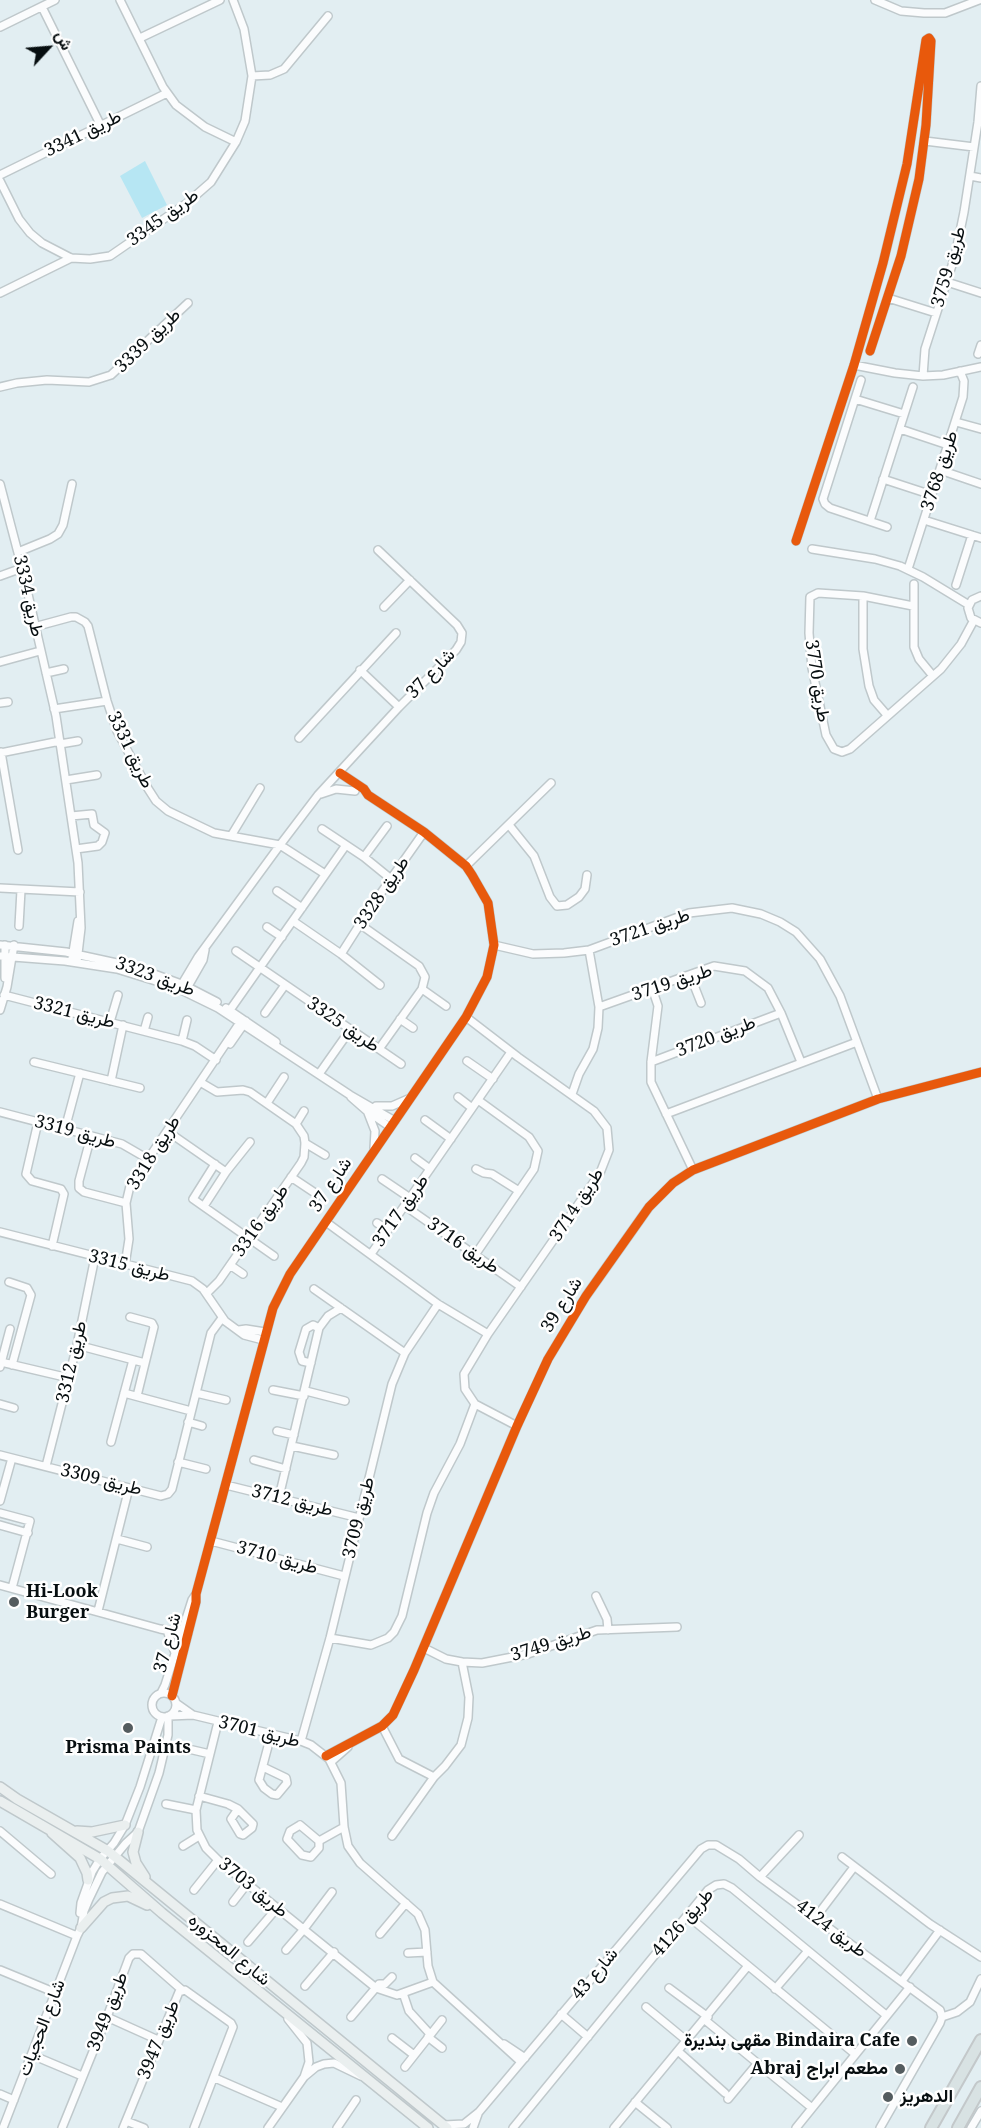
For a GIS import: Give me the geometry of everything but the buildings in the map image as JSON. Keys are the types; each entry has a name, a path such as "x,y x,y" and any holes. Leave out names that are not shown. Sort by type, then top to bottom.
{"main road":[{"name":"شارع المحزوره","path":"0,1787 111,1854 446,2126"},
{"name":"شارع المحزوره","path":"0,1801 104,1862 162,1913 428,2128"},
{"path":"74,1831 92,1832 125,1825"},
{"path":"49,1828 55,1838 80,1858 88,1880"},
{"path":"138,1832 134,1856 139,1869 154,1888"},
{"path":"79,1932 104,1902 117,1896 128,1896 162,1913"},
{"path":"931,2128 981,2040"},
{"path":"958,2128 981,2086"}],"street":[{"path":"0,27 55,0"},
{"path":"120,0 167,93 190,117 236,142"},
{"path":"140,38 220,0"},
{"name":"طريق 3345","path":"71,258 90,259 110,256 179,209 211,183 236,142 245,121 252,76 244,29 233,0"},
{"path":"875,0 901,11 924,14 945,13 979,0"},
{"path":"42,7 101,126"},
{"path":"252,76 270,75 284,69 328,16"},
{"path":"796,541 854,365 883,263 904,175 926,40 929,38 931,41 925,141 907,234 870,351"},
{"name":"طريق 3759","path":"923,376 925,349 957,245 979,122 981,86"},
{"name":"طريق 3341","path":"0,175 167,93"},
{"path":"925,141 974,147"},
{"path":"970,176 981,178"},
{"path":"0,181 19,219 30,233 42,243 71,258"},
{"path":"0,293 71,258"},
{"path":"947,282 981,293"},
{"path":"888,298 936,313"},
{"name":"طريق 3339","path":"0,387 47,380 89,382 111,375 188,303"},
{"path":"978,354 981,345"},
{"path":"854,365 895,374 923,376 981,367"},
{"name":"طريق 3768","path":"908,569 964,392 960,371"},
{"path":"861,380 824,499 825,504 830,508 887,527"},
{"path":"870,521 913,387"},
{"path":"855,399 904,414"},
{"path":"956,422 981,429"},
{"path":"900,429 948,445"},
{"path":"940,470 981,484"},
{"path":"883,479 932,495"},
{"name":"طريق 3334","path":"0,484 46,673 66,780 80,892 80,919 74,962"},
{"path":"18,552 58,534 63,525 72,484"},
{"path":"924,520 981,538"},
{"path":"956,585 972,536"},
{"path":"812,549 883,561 908,569 969,604"},
{"name":"شارع 37","path":"337,776 399,707 456,650 462,638 460,628 378,550"},
{"path":"0,576 22,568"},
{"path":"384,607 410,580"},
{"path":"914,584 915,651 933,676"},
{"name":"طريق 3770","path":"913,606 863,596 818,593 810,597 809,633 816,689 828,741 839,752 850,749 933,676 955,653 977,621"},
{"path":"863,596 863,649 869,686 874,700 887,715"},
{"path":"977,621 968,611 969,604 974,598 981,596"},
{"name":"طريق 3331","path":"34,627 71,617 76,617 88,626 106,701 117,731 156,801 168,811 214,833 280,844"},
{"path":"300,738 396,633"},
{"path":"0,662 40,651"},
{"path":"46,673 64,669"},
{"path":"360,670 399,707"},
{"path":"54,709 106,701"},
{"path":"0,703 8,702"},
{"path":"18,850 0,752 78,741"},
{"path":"66,780 97,775"},
{"path":"183,988 203,960 206,948 280,844 318,795 337,776"},
{"name":"شارع 37","path":"174,1700 192,1600 211,1541 258,1356 273,1308 284,1285 466,1017 487,977 494,945 488,903 465,866 424,832 368,795 355,790 337,776"},
{"name":"شارع 37","path":"337,776 364,789 368,795"},
{"path":"465,866 551,783"},
{"path":"231,836 260,788"},
{"path":"318,795 336,789 355,790"},
{"path":"0,804 10,802"},
{"path":"71,816 92,814 94,825 105,833 98,846 76,849"},
{"path":"509,825 534,856 550,897 557,906 567,905 579,897 585,889 587,875"},
{"path":"364,857 387,826"},
{"path":"322,829 364,857 391,879"},
{"name":"طريق 3328","path":"341,954 424,832"},
{"path":"280,844 325,874"},
{"path":"230,1011 346,845"},
{"path":"0,888 80,892"},
{"path":"19,926 21,890"},
{"path":"277,891 302,908"},
{"name":"طريق 3721","path":"494,945 533,954 564,953 589,950 689,913 732,908 761,914 796,932 820,959 840,996 878,1099"},
{"path":"293,921 341,954 380,985"},
{"path":"361,925 422,969 425,977 422,989 379,1049"},
{"path":"267,927 282,937"},
{"path":"52,950 77,939 91,957"},
{"path":"0,1010 4,995 3,945"},
{"name":"طريق 3323","path":"3,945 75,954 145,970 230,1011 286,1049 291,1056 393,1124"},
{"path":"5,956 14,945"},
{"path":"572,1094 596,1040 599,1007 589,950"},
{"name":"طريق 3325","path":"236,951 401,1064"},
{"name":"طريق 3323","path":"5,956 74,962 131,972 183,988 243,1021"},
{"name":"طريق 3719","path":"599,1007 714,966 745,971 768,988 801,1062"},
{"path":"690,975 701,1003"},
{"path":"265,1013 285,985"},
{"name":"طريق 3720","path":"652,988 658,1006 651,1062 651,1082 693,1170"},
{"path":"422,989 446,1006"},
{"name":"طريق 3321","path":"4,995 183,1041 216,1060"},
{"path":"110,1022 118,995"},
{"name":"طريق 3720","path":"651,1062 781,1013"},
{"path":"144,1031 148,1017"},
{"name":"طريق 3714","path":"466,1017 594,1111 606,1128 609,1150 600,1173 488,1334 464,1374 465,1389 475,1404"},
{"path":"400,1019 413,1028"},
{"path":"183,1041 188,1020"},
{"name":"طريق 3318","path":"125,1265 129,1244 126,1203 130,1186 243,1021"},
{"path":"111,1081 123,1026"},
{"path":"319,1074 350,1030"},
{"path":"666,1114 856,1042"},
{"name":"طريق 3717","path":"371,1254 511,1052"},
{"path":"467,1061 492,1079"},
{"path":"34,1062 140,1088"},
{"name":"شارع 39","path":"328,1759 382,1726 393,1714 424,1648 517,1426 548,1359 586,1296 649,1207 673,1182 693,1170 878,1099 981,1072"},
{"path":"65,1129 80,1073"},
{"path":"267,1103 284,1077"},
{"path":"200,1082 217,1092 246,1090 296,1124 304,1136 305,1143 325,1155"},
{"path":"458,1097 472,1108"},
{"path":"373,1153 375,1131 369,1108 392,1106 410,1098"},
{"path":"475,1255 534,1169 538,1151 529,1137 478,1100"},
{"path":"296,1124 304,1111"},
{"name":"طريق 3319","path":"0,1112 126,1146 148,1159"},
{"path":"424,1120 451,1139"},
{"path":"38,1122 26,1174 32,1181 58,1188 64,1194 52,1246"},
{"path":"167,1131 226,1172"},
{"path":"91,1136 79,1188 84,1192 126,1203"},
{"path":"204,1206 226,1172 250,1142"},
{"name":"طريق 3316","path":"207,1293 216,1286 291,1177 304,1157 305,1143"},
{"name":"طريق 3717","path":"415,1158 430,1169"},
{"path":"215,1164 193,1198 274,1256"},
{"path":"476,1168 483,1173 492,1174 519,1191"},
{"name":"طريق 3316","path":"291,1177 318,1195"},
{"path":"382,1179 410,1198"},
{"name":"طريق 3716","path":"405,1206 521,1287"},
{"path":"326,1222 438,1304 488,1334"},
{"path":"377,1223 388,1230"},
{"name":"طريق 3315","path":"0,1232 192,1281 207,1293 222,1318 255,1346 258,1356"},
{"name":"طريق 3312","path":"46,1466 77,1346 95,1257"},
{"name":"طريق 3316","path":"230,1265 243,1274"},
{"path":"9,1282 25,1287 31,1292 12,1365"},
{"path":"314,1289 405,1353"},
{"name":"طريق 3709","path":"301,1742 330,1638 392,1384 405,1353 438,1304"},
{"path":"279,1497 319,1328 328,1316 341,1308"},
{"path":"130,1317 154,1325 137,1396"},
{"name":"طريق 3309","path":"0,1455 165,1496 172,1489 212,1333 222,1318"},
{"path":"311,1363 302,1361 299,1352 306,1329 313,1325 319,1328"},
{"path":"0,1326 21,1332"},
{"path":"10,1329 1,1364 69,1378"},
{"path":"241,1333 246,1329 265,1332"},
{"name":"طريق 3315","path":"241,1333 263,1340"},
{"path":"77,1346 145,1363"},
{"path":"111,1442 133,1360"},
{"path":"273,1390 345,1401"},
{"path":"124,1393 191,1411"},
{"path":"196,1393 226,1400"},
{"path":"0,1404 14,1408"},
{"path":"330,1638 371,1645 388,1638 394,1632 402,1616 431,1503 460,1444 475,1404 517,1426"},
{"path":"188,1422 202,1426"},
{"path":"277,1431 294,1435"},
{"path":"292,1446 334,1455"},
{"path":"0,1501 12,1458"},
{"path":"254,1460 285,1469"},
{"path":"178,1461 206,1468"},
{"name":"طريق 3712","path":"226,1485 359,1518"},
{"path":"98,1611 129,1488"},
{"path":"0,1513 30,1521 12,1588"},
{"path":"0,1525 28,1533"},
{"path":"117,1539 147,1547"},
{"name":"طريق 3710","path":"211,1541 344,1576"},
{"path":"0,1585 184,1636"},
{"path":"596,1596 607,1621 608,1630"},
{"name":"طريق 3749","path":"424,1648 446,1659 482,1663 528,1654 597,1630 677,1627"},
{"path":"160,1629 184,1636"},
{"path":"168,1633 175,1653"},
{"name":"شارع 37","path":"161,1693 175,1653 184,1636"},
{"path":"392,1836 434,1777 461,1745 468,1718 469,1697 462,1662"},
{"path":"111,1854 125,1825 167,1716 174,1712 174,1700 161,1693 153,1698 154,1713 167,1716"},
{"name":"طريق 3701","path":"174,1700 193,1715"},
{"name":"طريق 3701","path":"167,1716 193,1715 301,1742 311,1745 328,1759"},
{"path":"111,1854 138,1832 159,1773 168,1735 167,1716"},
{"path":"183,1846 199,1836 196,1810 218,1722"},
{"path":"382,1726 399,1759 434,1777"},
{"path":"263,1767 271,1735"},
{"path":"180,1747 210,1754"},
{"path":"328,1759 339,1775 343,1791 344,1827 348,1846 356,1858 406,1903 421,1920 428,1966 433,1982 523,2060"},
{"path":"199,1796 238,1809"},
{"path":"166,1804 196,1810"},
{"path":"300,1825 319,1841 319,1848 308,1857 302,1855 289,1842 287,1836 294,1827 300,1825"},
{"path":"319,1841 344,1827"},
{"path":"0,1831 51,1874"},
{"path":"760,1877 800,1835"},
{"name":"طريق 3703","path":"199,1836 206,1848 218,1860 376,1988"},
{"name":"شارع 43","path":"446,2126 464,2124 479,2112 701,1849 708,1845 716,1845"},
{"name":"طريق 4124","path":"716,1845 739,1859 760,1877 937,2007 942,2017"},
{"name":"شارع الحجيات","path":"79,1932 80,1909 88,1880 111,1854"},
{"path":"842,1857 940,1930 981,1957"},
{"path":"194,1890 218,1860"},
{"name":"شارع الحجيات","path":"3,2128 79,1932 88,1899 104,1862"},
{"path":"816,1917 854,1867"},
{"path":"233,1902 247,1884"},
{"name":"طريق 4126","path":"513,2128 712,1887 724,1884 732,1888 886,2015"},
{"path":"286,1950 332,1892"},
{"path":"380,1934 406,1903"},
{"path":"0,1904 79,1932"},
{"path":"248,1942 277,1908"},
{"path":"688,1916 855,2054"},
{"path":"902,1981 940,1930"},
{"path":"305,1986 334,1952"},
{"path":"408,1953 427,1952"},
{"path":"775,1989 807,1952"},
{"name":"طريق 3949","path":"62,2128 129,1958 133,1954 141,1954 182,1990"},
{"path":"614,2128 747,1967"},
{"path":"0,1971 56,1993"},
{"path":"351,2017 379,1984 387,1983 392,1977"},
{"path":"880,2128 942,2017 957,2012 970,2002 981,1979"},
{"path":"376,1988 390,1994 403,1993 433,1982"},
{"path":"796,2128 910,1987"},
{"path":"669,1988 812,2108"},
{"name":"طريق 3947","path":"124,2124 158,2040 179,1992 182,1990 231,2023 232,2031 215,2078"},
{"path":"403,1993 409,2012 442,2048"},
{"path":"646,2007 687,2041"},
{"path":"280,2008 307,2043 309,2062 304,2077"},
{"path":"561,2014 588,2037"},
{"path":"107,2017 158,2040"},
{"path":"405,2067 442,2020"},
{"path":"392,2038 414,2055"},
{"path":"679,2052 727,2096 757,2064"},
{"path":"32,2055 82,2076"},
{"path":"268,2128 304,2077 316,2067 330,2063 368,2078"},
{"path":"194,2128 215,2078 282,2107"},
{"path":"0,2094 14,2100"},
{"path":"341,2127 356,2100"},
{"path":"635,2102 667,2128"},
{"path":"971,2128 981,2111"},
{"name":"شارع 43","path":"473,2128 479,2112"},
{"path":"124,2124 144,2128"}],"shaded area":[{"path":"145,161 167,205 142,218 120,176"}],"cycle path":[{"path":"796,541 854,365 883,263 907,164 926,40 929,38 931,41 926,125 919,179 901,256 870,351"},
{"path":"172,1696 196,1602 196,1594 273,1308 290,1274 466,1017 487,977 494,945 488,903 466,866 424,832 368,795 364,789 340,773"},
{"path":"326,1756 382,1726 393,1715 548,1359 586,1296 649,1207 673,1183 693,1170 878,1099 981,1072"}],"place":[{"name":"Hi-Look Burger","path":"14,1602"},
{"name":"Prisma Paints","path":"128,1728"},
{"name":"مقهى بنديرة Bindaira Cafe","path":"912,2041"},
{"name":"Abraj مطعم ابراج","path":"900,2069"},
{"name":"الدهريز","path":"888,2097"}]}
